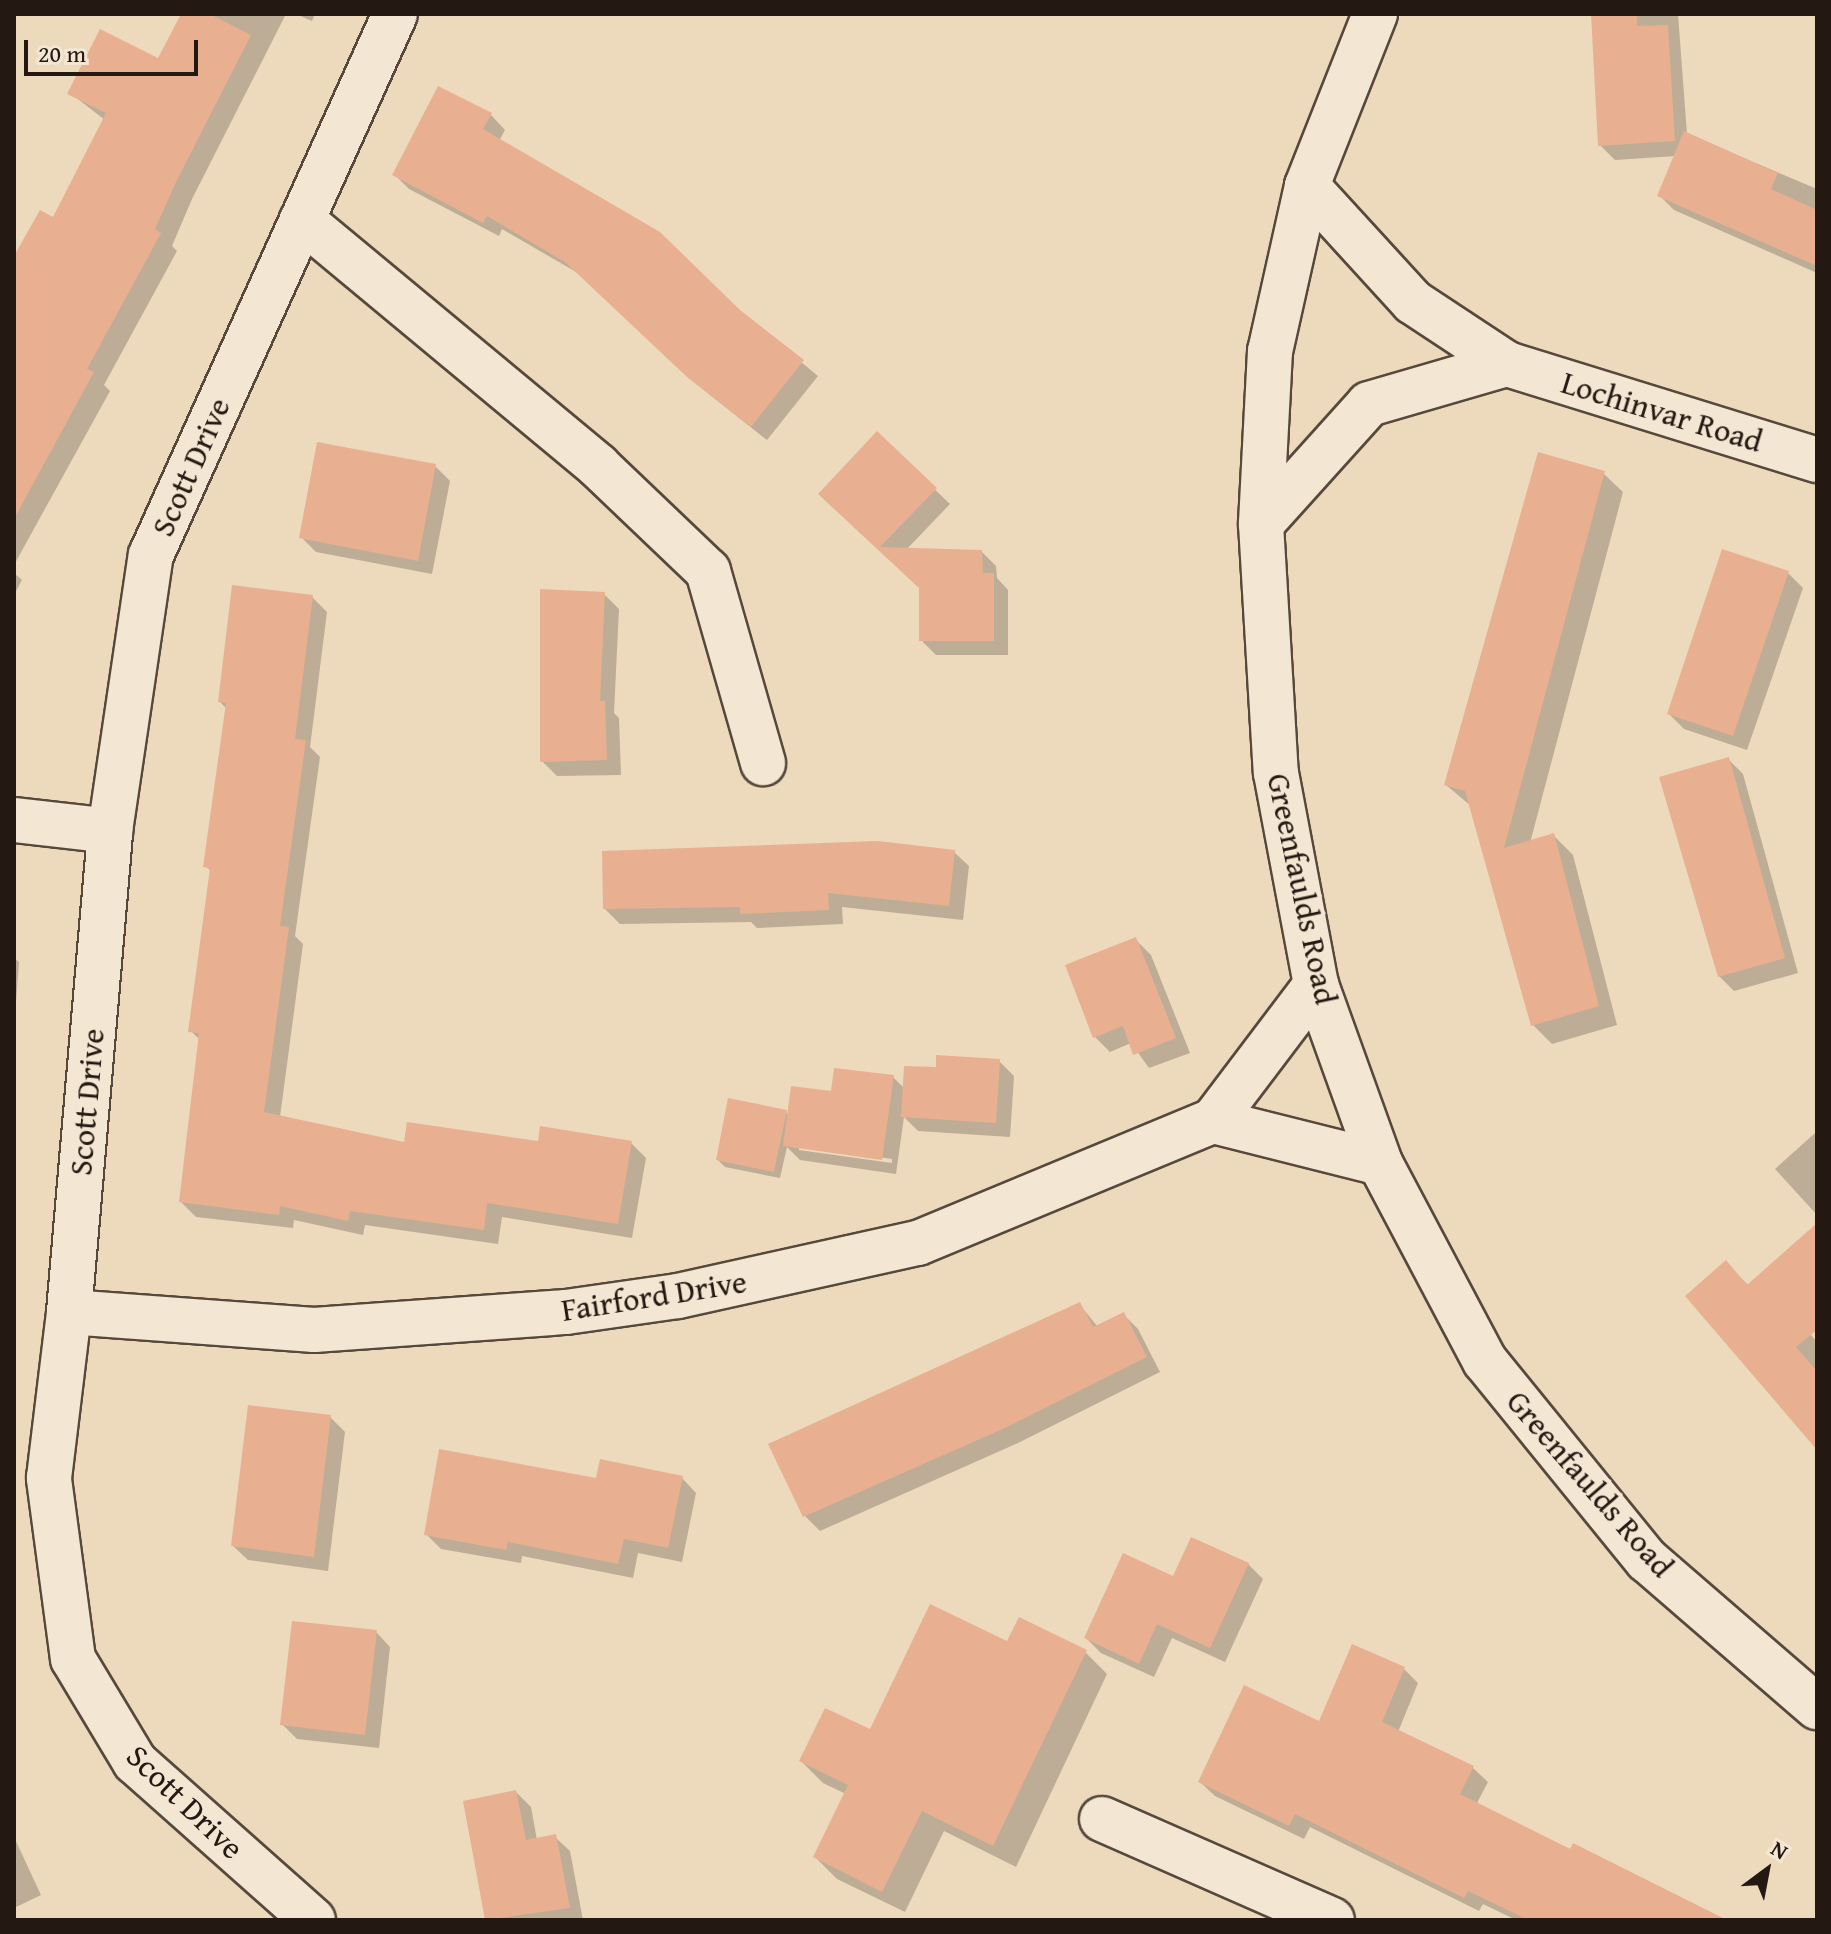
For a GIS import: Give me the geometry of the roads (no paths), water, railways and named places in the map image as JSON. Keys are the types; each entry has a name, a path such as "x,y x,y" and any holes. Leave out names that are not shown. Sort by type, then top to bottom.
{"street":[{"name":"Scott Drive","path":"313,1920 135,1762 73,1659 49,1478 69,1312 110,831 151,555 395,14"},
{"name":"Greenfaulds Road","path":"1375,14 1307,186 1270,351 1261,524 1276,773 1316,985 1380,1163 1485,1361 1647,1560 1817,1707"},
{"name":"Lochinvar Road","path":"1307,186 1413,302 1507,364 1817,460"},
{"path":"302,220 598,466 708,571 763,763"},
{"path":"1261,524 1369,404 1507,364"},
{"path":"14,820 110,831"},
{"path":"1316,985 1213,1121 1380,1163"},
{"name":"Fairford Drive","path":"69,1312 314,1330 566,1312 678,1296 918,1243 1213,1121"},
{"path":"1102,1819 1332,1920"}]}
